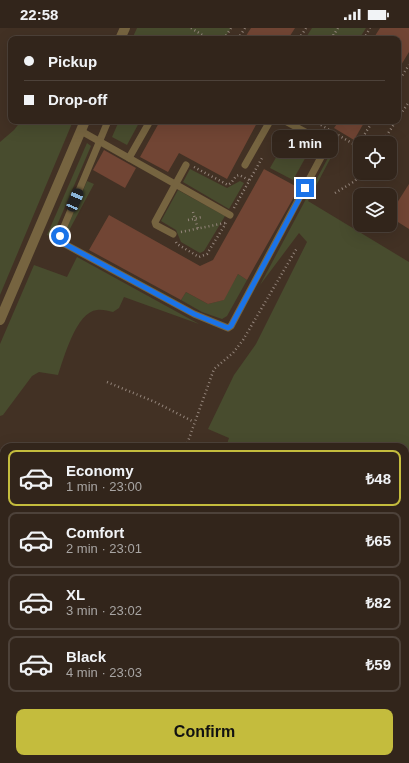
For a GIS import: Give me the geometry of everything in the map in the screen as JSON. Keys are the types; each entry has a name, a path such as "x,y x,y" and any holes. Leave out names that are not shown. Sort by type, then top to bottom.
{"street":[{"path":"0,320 84,124"}],"lane":[{"path":"107,124 60,236 61,242 194,314 228,328 231,326 327,146 326,143 291,124"},
{"path":"130,158 148,124"},
{"path":"245,165 268,124"},
{"path":"81,131 230,215"},
{"path":"173,234 156,225 155,222 186,165"}],"path":[{"path":"191,28 204,36"},
{"path":"333,36 338,28"},
{"path":"401,77 409,65"},
{"path":"401,114 409,102"},
{"path":"319,124 357,146 371,124"},
{"path":"386,136 394,124"},
{"path":"225,223 173,234 177,244 199,257 207,254 230,215 264,154"},
{"path":"186,165 189,164 228,185 236,176 239,175 249,180"},
{"path":"335,193 356,180"},
{"path":"193,212 198,229"},
{"path":"188,220 202,217"},
{"path":"187,443 214,369 232,353 243,340 297,248"},
{"path":"107,382 155,402 194,422"}],"green space":[{"path":"137,28 231,28 226,36 133,36"},
{"path":"312,28 366,28 361,36 307,36"},
{"path":"19,124 72,124 0,295 0,142"},
{"path":"118,124 138,124 127,145 112,137"},
{"path":"291,131 313,144 293,180 270,168"},
{"path":"337,141 339,142 308,201 353,228 353,232 359,232 409,262 409,443 227,443 229,438 208,429 234,375 256,344 307,242 299,233 260,285"},
{"path":"87,143 91,146 52,237 47,235"},
{"path":"190,169 227,188 240,181 244,183 229,209 183,182"},
{"path":"87,181 94,184 65,238 63,237"},
{"path":"178,190 225,216 204,251 200,253 181,242 176,230 161,221"},
{"path":"77,257 199,324 124,297 119,308 113,312 97,310 90,313 83,319 77,327 67,347 58,375 39,372 32,376 3,415 0,416 0,344 34,265 67,277"},
{"path":"238,274 247,280 227,316 222,319 202,312 181,300 186,292 208,304 223,300"}],"building":[{"path":"251,28 295,28 290,36 246,36"},
{"path":"380,28 409,28 409,52 401,65 401,36 375,36"},
{"path":"158,124 256,124 227,179 179,153 168,172 140,157"},
{"path":"337,124 363,124 356,136 353,136 353,139 334,128"},
{"path":"104,150 136,168 125,188 93,170"},
{"path":"264,169 299,188 247,280 238,274 224,300 208,304 186,292 181,300 89,250 109,215 200,266 213,260"},
{"path":"409,184 409,229 397,221 397,203"}],"route":[{"path":"60,236 61,242 194,314 228,328 231,326 305,188"}]}
